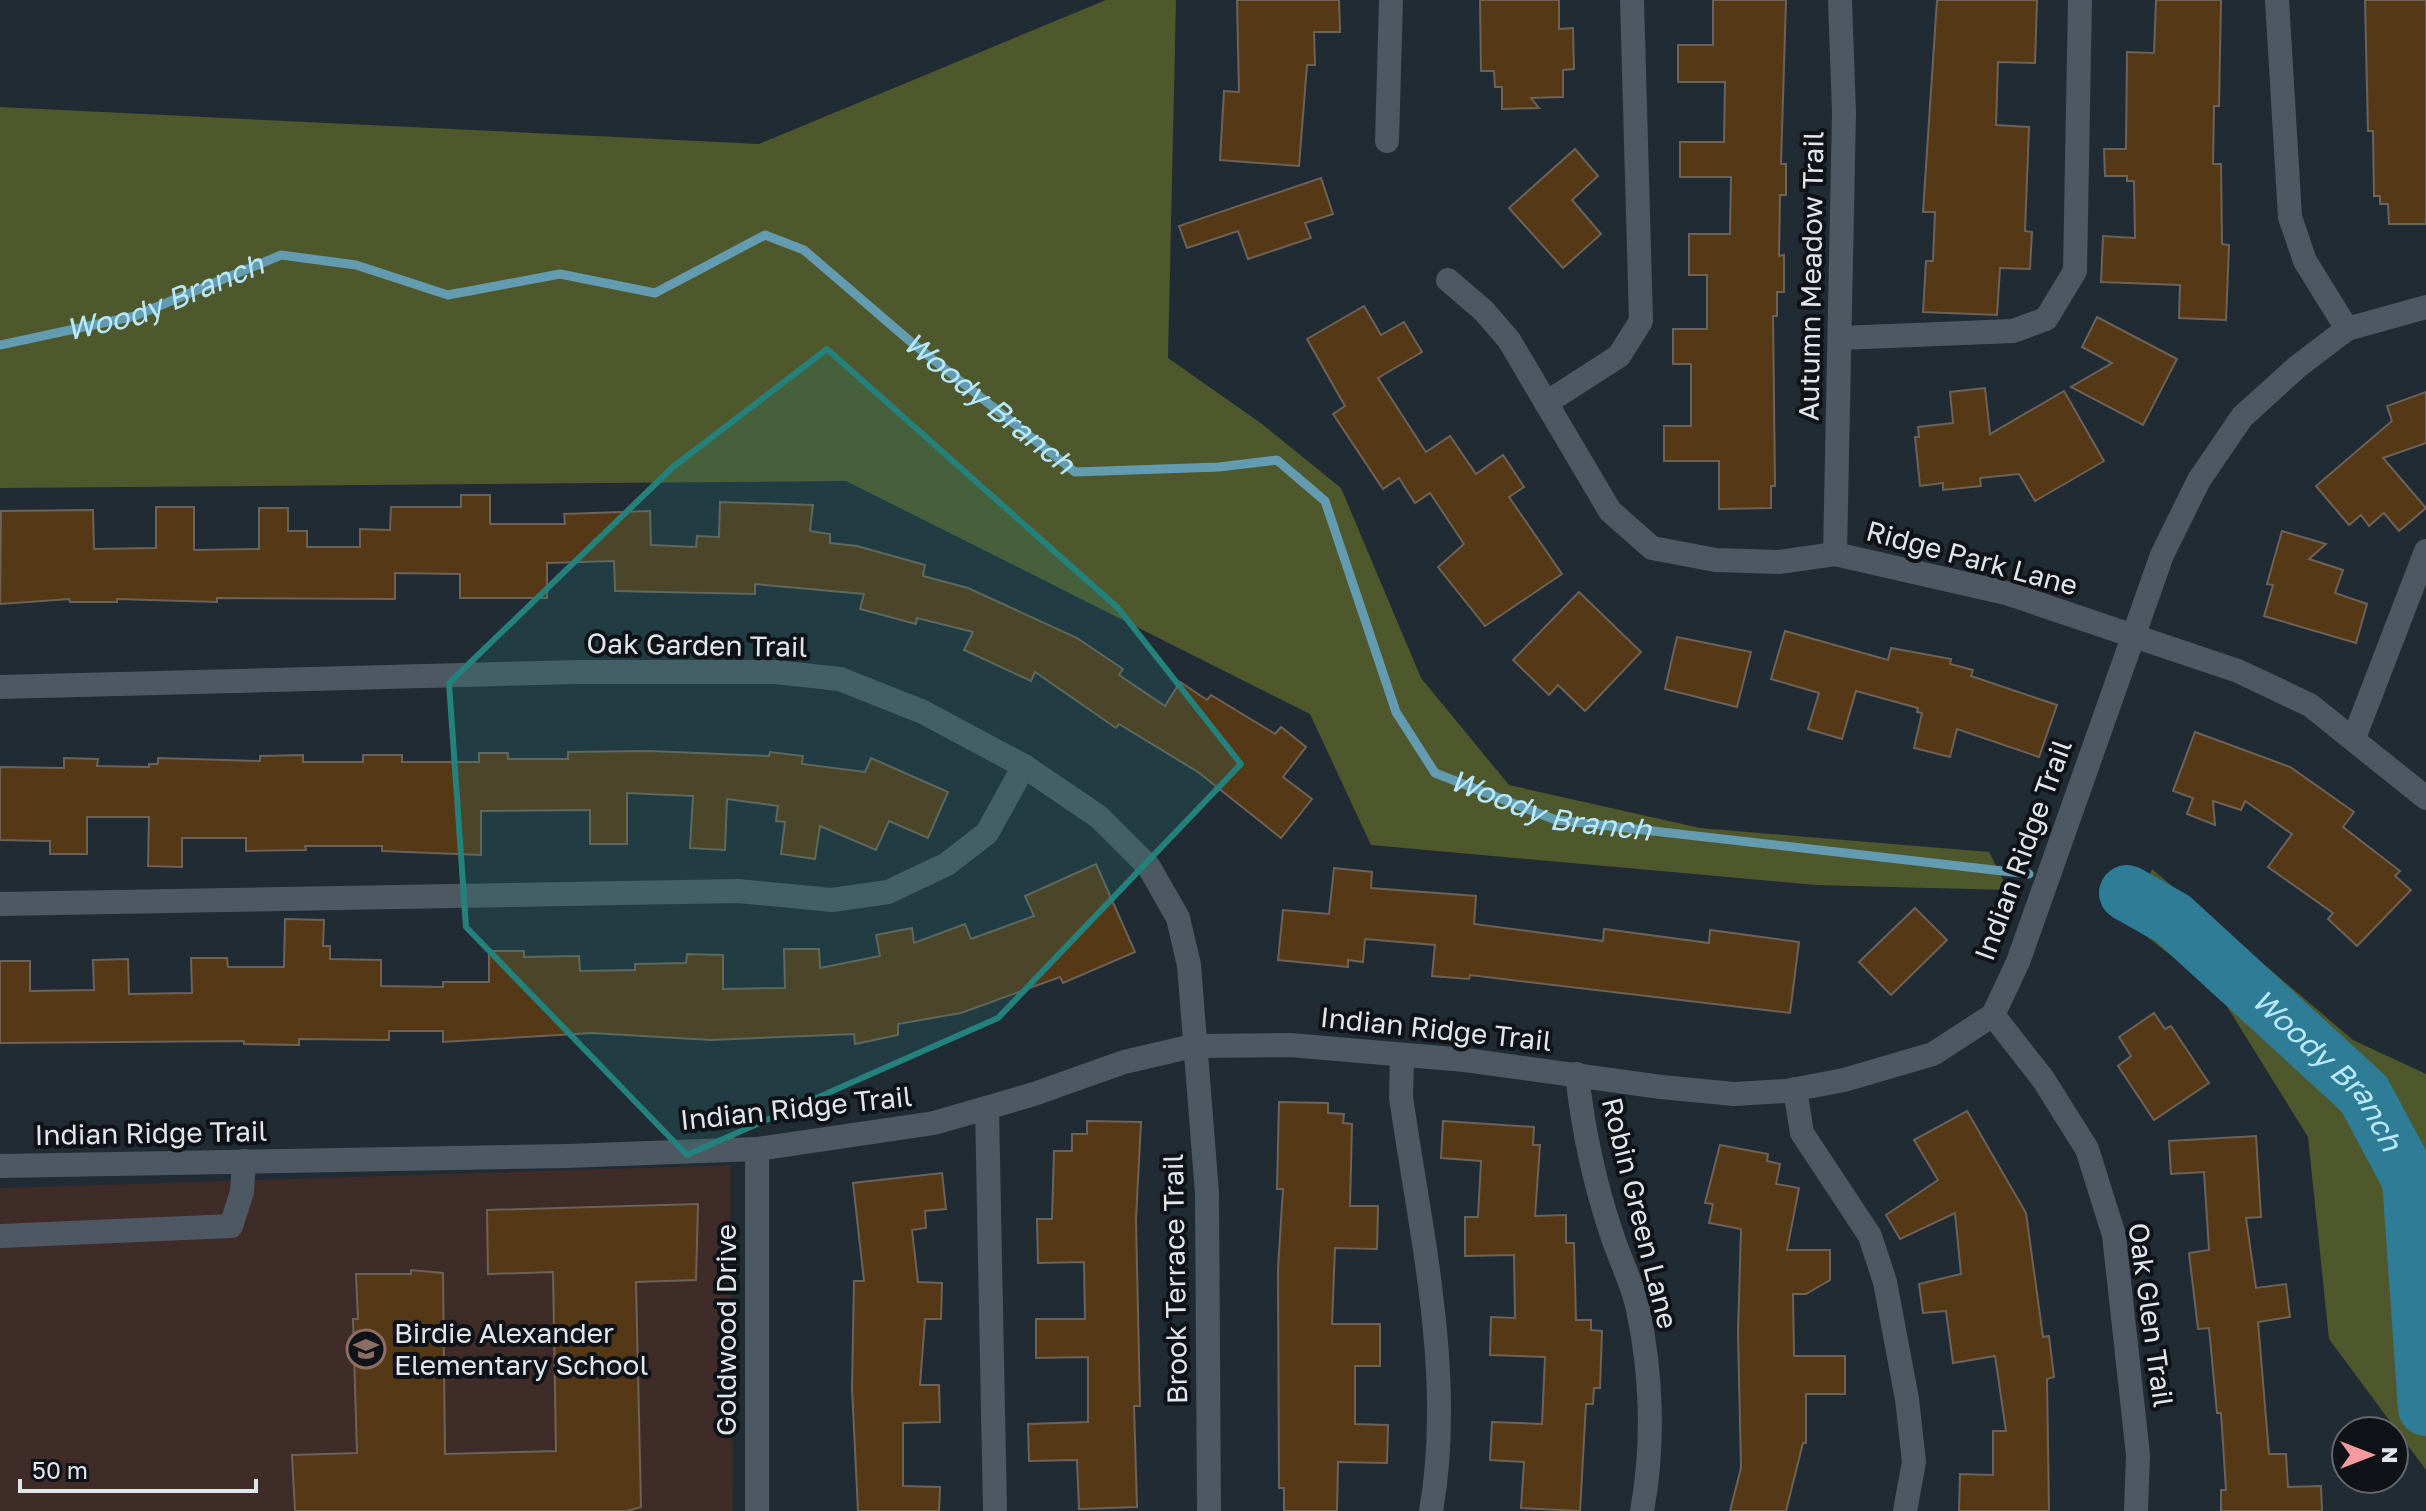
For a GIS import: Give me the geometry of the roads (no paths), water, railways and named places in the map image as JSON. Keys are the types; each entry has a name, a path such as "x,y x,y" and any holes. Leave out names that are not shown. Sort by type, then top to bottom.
{"street":[{"path":"1387,141 1391,0"},
{"path":"1546,403 1619,356 1641,321 1632,0"},
{"name":"Autumn Meadow Trail","path":"1835,554 1844,113 1840,0"},
{"path":"1840,338 2013,331 2046,319 2075,271 2080,0"},
{"path":"2277,0 2290,217 2305,261 2347,329"},
{"name":"Ridge Park Lane","path":"1448,280 1484,311 1509,340 1610,511 1652,548 1716,560 1779,562 1835,554 2006,593 2253,678 2310,705 2426,798"},
{"name":"Indian Ridge Trail","path":"0,1166 567,1156 757,1149 934,1123 1124,1062 1193,1046 1290,1045 1577,1074 1734,1094 1795,1089 1844,1080 1933,1054 1993,1015 2038,910 2056,849 2162,555 2193,492 2242,417 2297,367 2347,329 2426,307"},
{"path":"2354,738 2426,551"},
{"name":"Oak Garden Trail","path":"0,687 580,672 775,672 840,679 923,712 1024,766 1099,817 1149,867 1178,918 1189,965 1193,1046"},
{"path":"0,904 738,891 832,900 888,892 947,864 987,833 1024,766"},
{"name":"Oak Glen Trail","path":"1993,1015 2043,1079 2087,1149 2114,1235 2138,1455 2136,1511"},
{"name":"Brook Terrace Trail","path":"1193,1046 1207,1193 1209,1511"},
{"path":"1402,1055 1401,1097 1437,1355 1438,1418 1431,1511"},
{"name":"Robin Green Lane","path":"1577,1074 1584,1136 1611,1232 1638,1308 1649,1385 1649,1443 1642,1511"},
{"path":"1795,1089 1802,1133 1870,1236 1885,1282 1907,1399 1914,1462 1905,1511"},
{"path":"987,1108 995,1511"},
{"name":"Goldwood Drive","path":"757,1149 757,1511"},
{"path":"0,1236 231,1226 242,1192 244,1161"}],"waterway":[{"name":"Woody Branch","path":"0,345 135,316 281,255 356,265 448,295 560,274 655,293 765,235 804,250 911,342 1075,472 1219,467 1277,460 1325,501 1396,712 1435,773 1556,820 2029,874"},
{"name":"Woody Branch","path":"2127,893 2173,919 2364,1094 2410,1180 2426,1408"}],"place":[{"name":"Birdie Alexander Elementary School","path":"366,1349"}]}
